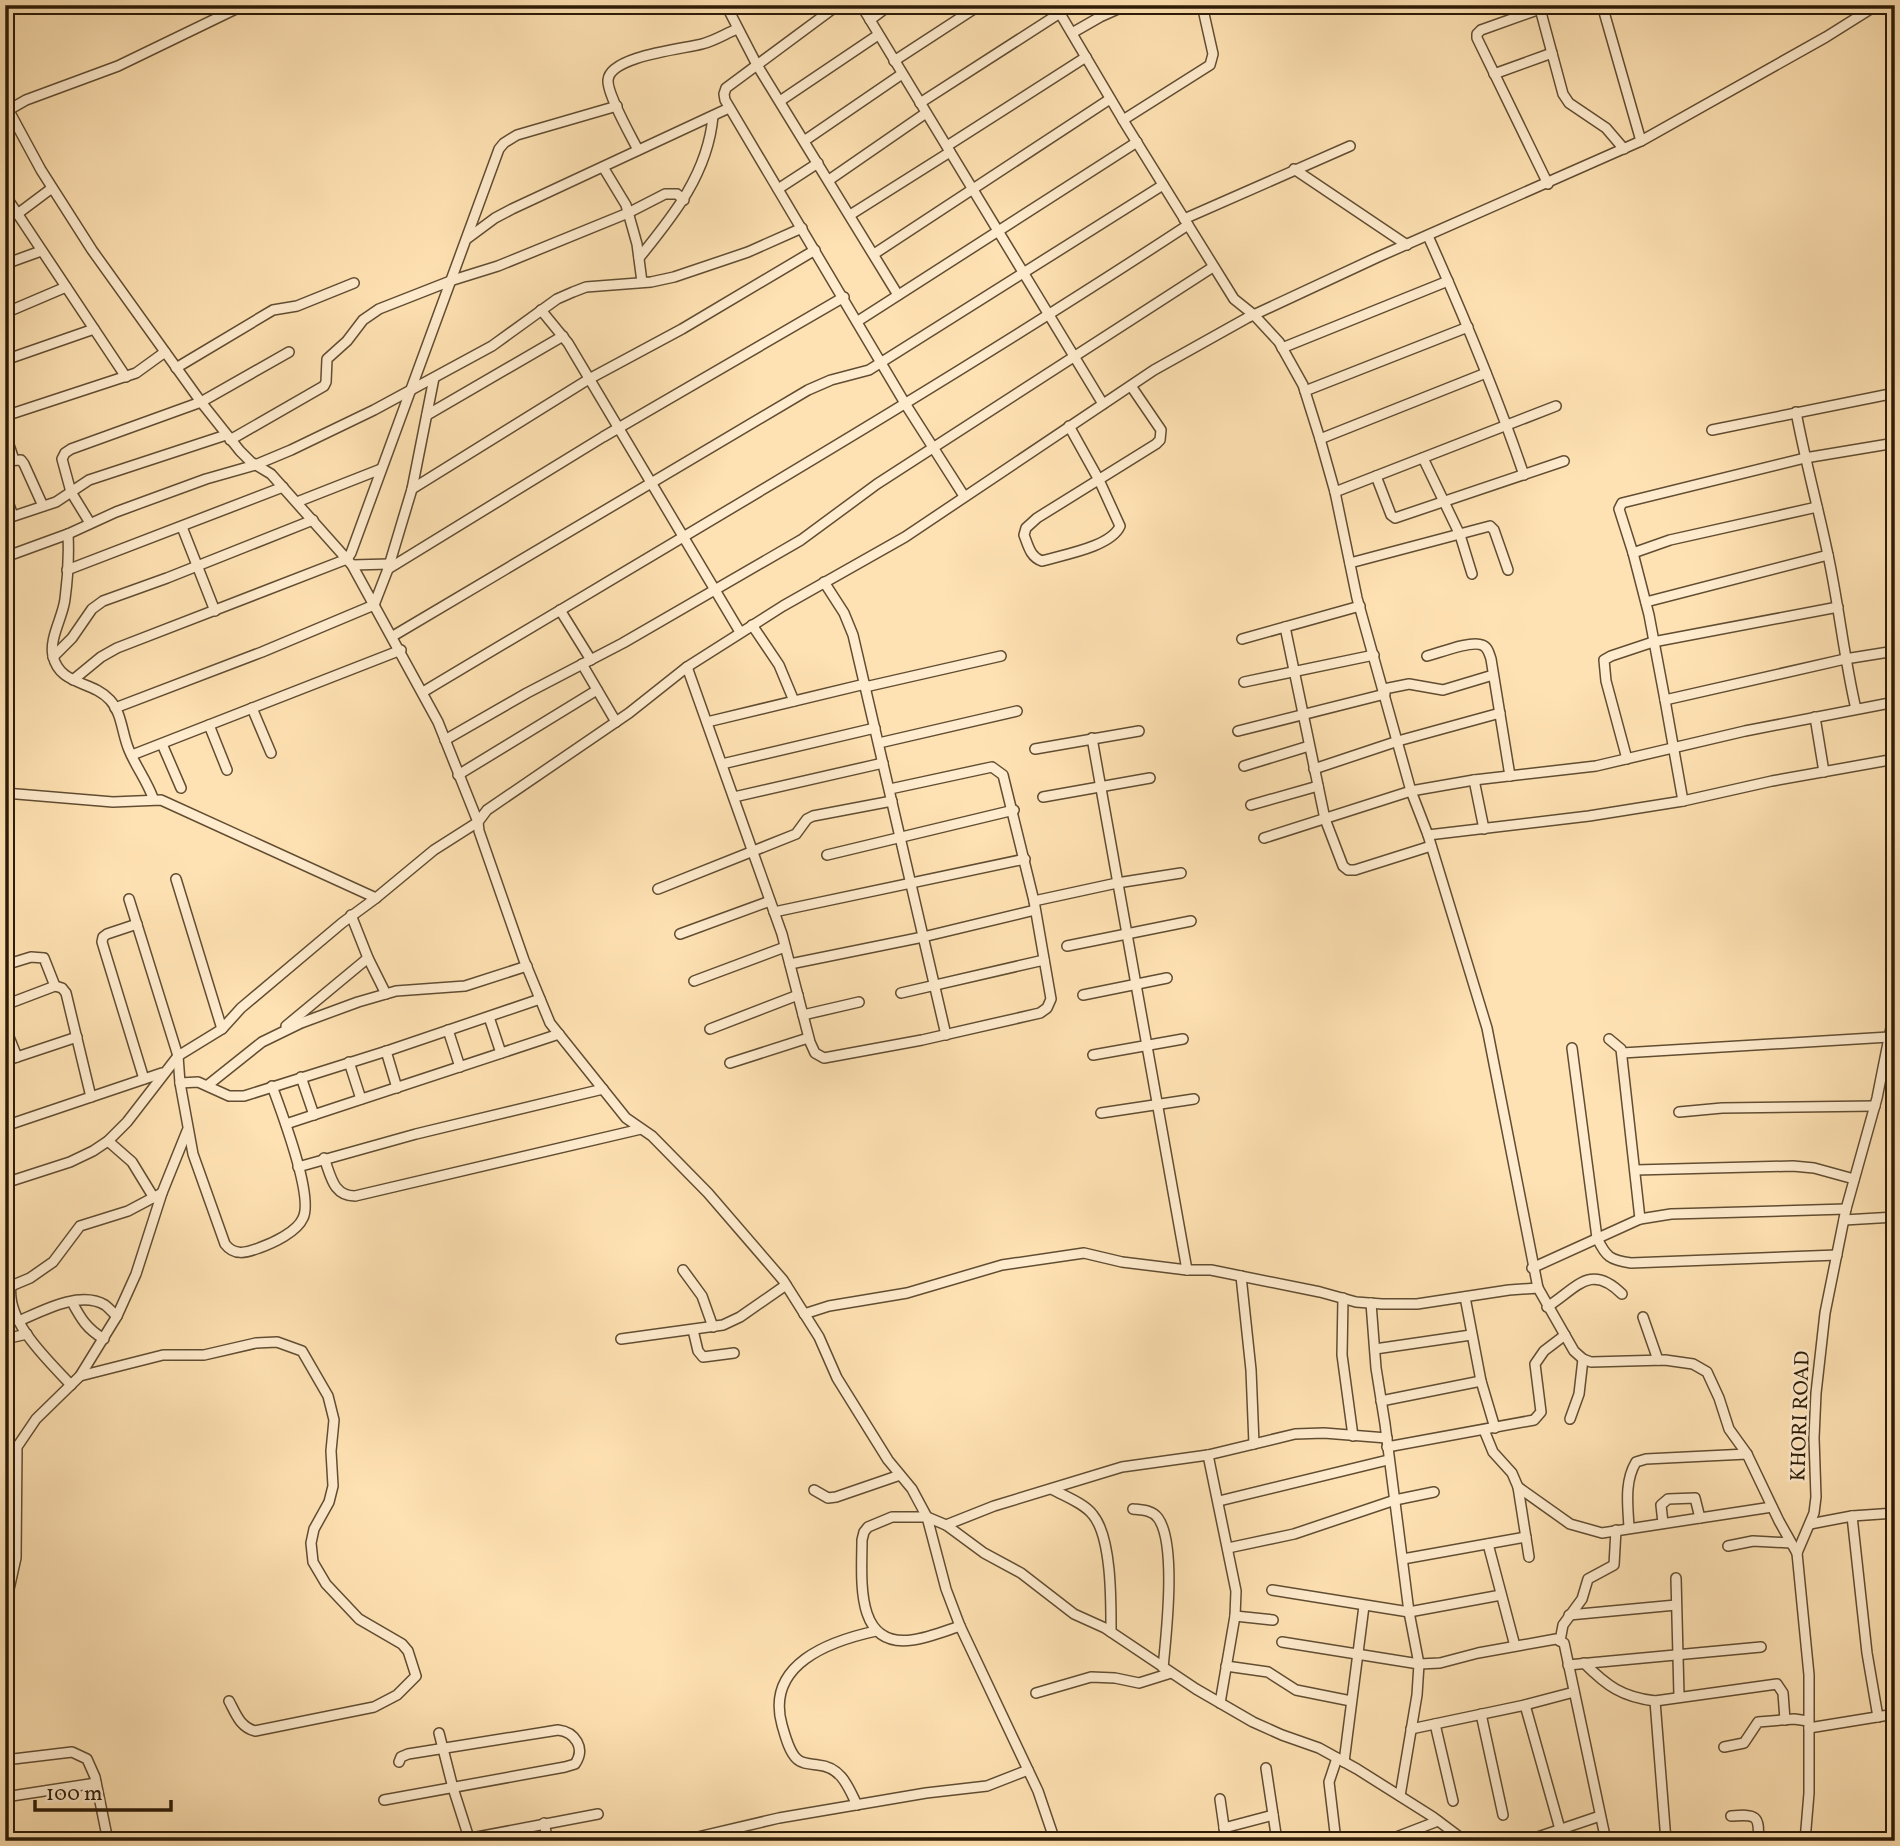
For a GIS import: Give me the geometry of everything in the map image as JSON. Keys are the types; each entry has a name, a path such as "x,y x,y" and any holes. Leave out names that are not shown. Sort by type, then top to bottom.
{"street":[{"path":"7,111 26,100 118,66 244,5"},
{"path":"726,5 757,65 898,295"},
{"path":"838,5 726,88 724,94 729,108 906,405 964,496"},
{"path":"861,5 1103,404"},
{"path":"870,20 890,5"},
{"path":"894,61 980,5"},
{"path":"1072,33 1127,5"},
{"path":"1123,120 1210,65 1213,54 1202,5"},
{"path":"1602,5 1641,141"},
{"path":"5,1183 70,1162 108,1141 127,1122 178,1056 222,1029 281,972 434,850 478,822 481,815 509,794 616,722 687,667 740,632 905,537 1154,370 1254,315 1641,141 1826,37 1877,5"},
{"path":"1548,184 1494,74 1477,34 1481,30 1539,7 1557,81 1569,103 1606,128 1624,149"},
{"path":"920,103 1058,9 1213,267 1234,299 1254,315 1282,348 1305,391 1335,492 1360,606 1411,791 1428,835 1487,1028 1538,1289 1574,1351 1583,1359 1600,1363 1658,1360 1693,1364 1707,1372 1729,1429 1747,1454 1797,1553 1806,1639 1809,1724 1809,1793 1805,1841"},
{"path":"638,150 608,80 615,68 630,61 702,44 737,29"},
{"path":"780,101 878,35"},
{"path":"1494,74 1552,53"},
{"path":"850,215 1086,57"},
{"path":"804,141 902,74"},
{"path":"5,99 7,111 52,188 92,250 176,368 228,437 255,465 271,474 349,562 393,636 445,740 478,822 527,966 550,1023 626,1118 652,1136 708,1193 786,1284 820,1337 837,1378 888,1460 912,1489 927,1517 943,1578 960,1626 1028,1770 1050,1820 1055,1841"},
{"path":"874,254 1111,99"},
{"path":"349,562 499,149 503,143 517,135 617,106"},
{"path":"467,240 495,218 512,209 729,108"},
{"path":"829,180 926,113"},
{"path":"639,258 684,200 699,171 711,136 713,116"},
{"path":"858,321 1137,142"},
{"path":"423,692 906,405 1049,316 1186,222 1294,169 1350,146"},
{"path":"778,190 818,163"},
{"path":"603,167 626,205 642,282"},
{"path":"1294,169 1407,245"},
{"path":"393,636 808,390 831,380 859,374 882,362 1163,185"},
{"path":"5,217 16,213 52,188"},
{"path":"5,492 9,518 56,502 89,481 228,437 324,386 327,359 347,341 370,313 453,280 481,273 671,193 684,200"},
{"path":"5,195 126,377"},
{"path":"5,557 206,479 255,465 374,410 505,338 557,299 586,287 674,277 748,253 802,228"},
{"path":"1428,236 1468,327 1524,475"},
{"path":"5,264 41,250"},
{"path":"412,489 589,379 682,329 815,250"},
{"path":"445,740 801,540 877,484 1213,267"},
{"path":"1282,348 1448,281"},
{"path":"176,368 274,310 297,306 354,283"},
{"path":"5,313 66,287"},
{"path":"73,680 101,657 117,648 349,562 388,567 618,428 844,298"},
{"path":"541,310 563,336 740,632"},
{"path":"1305,391 1468,327"},
{"path":"5,360 94,329"},
{"path":"427,415 563,336"},
{"path":"5,416 136,373 165,352"},
{"path":"90,523 71,492 62,460 65,453 201,402 289,352"},
{"path":"1320,439 1486,373"},
{"path":"116,708 374,605 412,489 433,378"},
{"path":"1069,426 1099,480 1118,519 1118,531 1106,540 1083,550 1037,560 1024,535 1026,528 1037,518 1099,480 1156,444 1162,436 1158,425 1131,386"},
{"path":"1712,430 1895,393"},
{"path":"1335,492 1556,406"},
{"path":"1796,412 1828,555 1856,709"},
{"path":"5,433 10,461 21,460 24,464 43,506"},
{"path":"1683,801 1646,602 1619,509 1622,503 1805,458 1895,443"},
{"path":"1423,457 1460,535 1472,574"},
{"path":"1376,476 1392,517 1399,517 1564,461"},
{"path":"297,502 381,469"},
{"path":"67,570 283,487"},
{"path":"1633,553 1670,540 1817,507"},
{"path":"53,657 72,638 92,609 103,601 313,520"},
{"path":"1350,563 1490,526 1494,530 1508,570"},
{"path":"182,527 215,611"},
{"path":"68,534 65,601 53,657 65,678 100,691 116,708 132,755 153,799"},
{"path":"1646,602 1828,555"},
{"path":"824,582 844,613 853,635 946,1035"},
{"path":"1242,639 1360,606"},
{"path":"1627,759 1606,681 1604,660 1653,642 1838,607"},
{"path":"560,610 597,691 616,722"},
{"path":"752,625 779,665 794,701"},
{"path":"1284,627 1325,819 1338,855 1348,870 1431,846"},
{"path":"1427,656 1470,644 1481,644 1487,648 1510,776"},
{"path":"132,755 401,650"},
{"path":"1665,700 1845,659 1895,652"},
{"path":"707,722 1001,656"},
{"path":"1244,682 1374,656"},
{"path":"687,667 786,947 808,1038 814,1052 824,1058 946,1035 1040,1013 1047,1008 1051,999 1035,905 1007,781 1003,775 992,766 890,789"},
{"path":"1238,731 1409,684 1443,690 1493,675"},
{"path":"458,775 597,691"},
{"path":"1264,838 1411,791 1474,780 1596,766 1895,702"},
{"path":"252,708 271,753"},
{"path":"879,743 1017,711"},
{"path":"1314,769 1398,741 1500,713"},
{"path":"1815,718 1824,772"},
{"path":"209,725 227,770"},
{"path":"722,764 875,727"},
{"path":"1035,749 1139,731"},
{"path":"1092,738 1187,1270"},
{"path":"162,744 181,789"},
{"path":"1244,766 1309,746"},
{"path":"1428,835 1683,801 1895,759"},
{"path":"734,797 883,763"},
{"path":"1043,797 1150,778"},
{"path":"1474,780 1485,829"},
{"path":"1251,805 1318,786"},
{"path":"5,793 113,802 153,799 189,811 376,898"},
{"path":"658,889 796,834 805,821 813,816 892,801"},
{"path":"827,855 1013,810"},
{"path":"774,912 910,881 1024,859"},
{"path":"790,964 923,937 1117,883 1181,873"},
{"path":"176,880 222,1029"},
{"path":"129,899 178,1056 188,1129 201,1178 225,1244 229,1251 237,1253 260,1248 274,1241 299,1225 306,1210 306,1197 298,1167 272,1086"},
{"path":"680,934 770,901"},
{"path":"351,915 386,994"},
{"path":"1067,946 1191,921"},
{"path":"136,924 107,934 102,942 144,1079"},
{"path":"694,981 786,947"},
{"path":"5,965 31,957 44,958 55,986"},
{"path":"208,1086 262,1042 279,1032 368,958"},
{"path":"901,993 1044,960"},
{"path":"279,1032 386,994 465,986 527,966"},
{"path":"1083,995 1167,978"},
{"path":"5,1005 55,986 62,988 91,1097"},
{"path":"710,1029 798,995"},
{"name":"KHORI ROAD","path":"1797,1553 1810,1524 1816,1497 1814,1438 1819,1354 1846,1209 1875,1106 1895,997"},
{"path":"180,1083 198,1082 237,1097 540,999"},
{"path":"803,1015 859,1002"},
{"path":"489,1017 502,1053"},
{"path":"5,1027 17,1057"},
{"path":"448,1030 460,1067"},
{"path":"286,1124 559,1034"},
{"path":"5,1061 77,1037"},
{"path":"1622,1053 1889,1037"},
{"path":"730,1063 808,1038"},
{"path":"1093,1055 1183,1039"},
{"path":"1609,1039 1618,1044 1622,1053 1640,1219"},
{"path":"1572,1048 1597,1238 1601,1248 1613,1260 1631,1263 1837,1255"},
{"path":"386,1051 397,1087"},
{"path":"349,1062 361,1099"},
{"path":"5,1126 164,1072"},
{"path":"301,1077 314,1115"},
{"path":"298,1167 324,1158 603,1089"},
{"path":"1101,1113 1194,1099"},
{"path":"1679,1112 1722,1108 1875,1106"},
{"path":"5,1607 16,1558 17,1447 36,1419 80,1376 117,1317 136,1274 158,1195 188,1129"},
{"path":"324,1158 339,1192 345,1196 355,1196 641,1129"},
{"path":"108,1141 132,1162 158,1195"},
{"path":"1635,1170 1794,1166 1814,1168 1854,1179"},
{"path":"71,1385 27,1334 9,1296 10,1286 30,1278 53,1262 80,1227 128,1210 158,1195"},
{"path":"1532,1268 1640,1219 1671,1214 1846,1209"},
{"path":"1844,1220 1895,1217"},
{"path":"804,1314 829,1306 907,1293 1002,1265 1084,1253 1122,1262 1187,1270 1211,1270 1371,1303 1417,1304 1538,1289"},
{"path":"683,1270 702,1296 713,1327"},
{"path":"1241,1276 1251,1370 1254,1444"},
{"path":"1547,1307 1578,1283 1588,1280 1610,1282 1622,1294"},
{"path":"621,1339 713,1327 740,1317 786,1284"},
{"path":"1465,1297 1493,1452 1512,1473 1518,1487 1529,1557"},
{"path":"1343,1298 1342,1355 1353,1436"},
{"path":"19,1321 41,1311 90,1300 103,1304 117,1317"},
{"path":"72,1302 89,1331 104,1339"},
{"path":"1371,1303 1388,1460 1419,1664 1417,1695 1400,1796"},
{"path":"1643,1317 1658,1360"},
{"path":"693,1330 698,1351 703,1357 734,1353"},
{"path":"5,1339 27,1334"},
{"path":"1375,1349 1471,1335"},
{"path":"946,1525 968,1515 1122,1467 1209,1455 1310,1432 1353,1436 1387,1443 1527,1423 1538,1418 1541,1412 1535,1364 1544,1351 1565,1335"},
{"path":"80,1376 163,1355 204,1355 256,1343 277,1342 302,1351 328,1396 334,1420 331,1451 333,1486 329,1502 314,1529 311,1543 313,1562 326,1584 359,1619 402,1644 408,1651 416,1676 397,1696 373,1707 255,1731 246,1729 229,1701"},
{"path":"1570,1419 1579,1394 1583,1359"},
{"path":"1381,1401 1481,1381"},
{"path":"1629,1528 1628,1493 1636,1462 1646,1459 1747,1454"},
{"path":"1209,1455 1236,1591 1235,1616 1220,1703"},
{"path":"1219,1501 1388,1460"},
{"path":"814,1490 828,1498 836,1497 900,1475"},
{"path":"1518,1487 1570,1524 1602,1533 1772,1507"},
{"path":"1052,1489 1088,1510 1098,1523 1111,1583 1111,1632"},
{"path":"1227,1548 1294,1534 1395,1500 1434,1492"},
{"path":"1662,1523 1661,1504 1668,1499 1695,1498 1700,1518"},
{"path":"1133,1509 1155,1515 1164,1534 1170,1591 1167,1671"},
{"path":"1810,1524 1852,1516 1895,1513"},
{"path":"1852,1516 1855,1562 1878,1717"},
{"path":"960,1626 913,1640 895,1640 876,1631 864,1605 864,1532 879,1521 892,1517 927,1517 946,1525 984,1553 1021,1573 1074,1614 1111,1632 1167,1671 1220,1703 1282,1735 1319,1748 1400,1796 1465,1841"},
{"path":"1560,1640 1563,1625 1582,1599 1588,1579 1614,1565 1616,1530"},
{"path":"1403,1559 1526,1537"},
{"path":"1728,1546 1753,1541 1791,1543"},
{"path":"1488,1544 1515,1646"},
{"path":"1676,1578 1679,1696"},
{"path":"1272,1590 1409,1612 1501,1595"},
{"path":"1569,1615 1676,1605"},
{"path":"1336,1841 1329,1782 1340,1760 1364,1606"},
{"path":"1235,1616 1273,1620"},
{"path":"857,1805 847,1783 832,1768 800,1762 796,1758 782,1723 780,1702 790,1673 804,1659 820,1648 876,1631"},
{"path":"1282,1642 1419,1664 1440,1663 1515,1646 1560,1640"},
{"path":"1560,1640 1564,1643 1606,1841"},
{"path":"1568,1665 1760,1647"},
{"path":"1584,1663 1617,1692 1632,1698 1655,1701 1777,1684 1783,1693 1785,1720"},
{"path":"1226,1666 1268,1672 1296,1690 1351,1702"},
{"path":"1036,1693 1091,1677 1139,1683 1167,1671"},
{"path":"1411,1728 1525,1705 1574,1692"},
{"path":"1655,1701 1666,1841"},
{"path":"1525,1705 1560,1829"},
{"path":"1480,1713 1503,1815"},
{"path":"1724,1747 1744,1743 1758,1722 1785,1720 1809,1724 1895,1714"},
{"path":"1435,1724 1453,1801"},
{"path":"384,1800 575,1764 579,1753 577,1740 571,1734 558,1730 408,1754 399,1762"},
{"path":"439,1734 469,1838"},
{"path":"5,1760 72,1752 87,1759 96,1783 108,1841"},
{"path":"1266,1768 1277,1841"},
{"path":"681,1841 772,1819 926,1793 987,1786 1028,1770"},
{"path":"5,1797 96,1783"},
{"path":"1220,1799 1226,1841"},
{"path":"456,1841 598,1814"},
{"path":"1224,1828 1273,1815"},
{"path":"1526,1841 1600,1816"},
{"path":"1731,1816 1754,1816 1759,1826 1758,1841"},
{"path":"1385,1841 1438,1821"},
{"path":"544,1824 548,1841"},
{"path":"1889,1841 1895,1839"}]}
